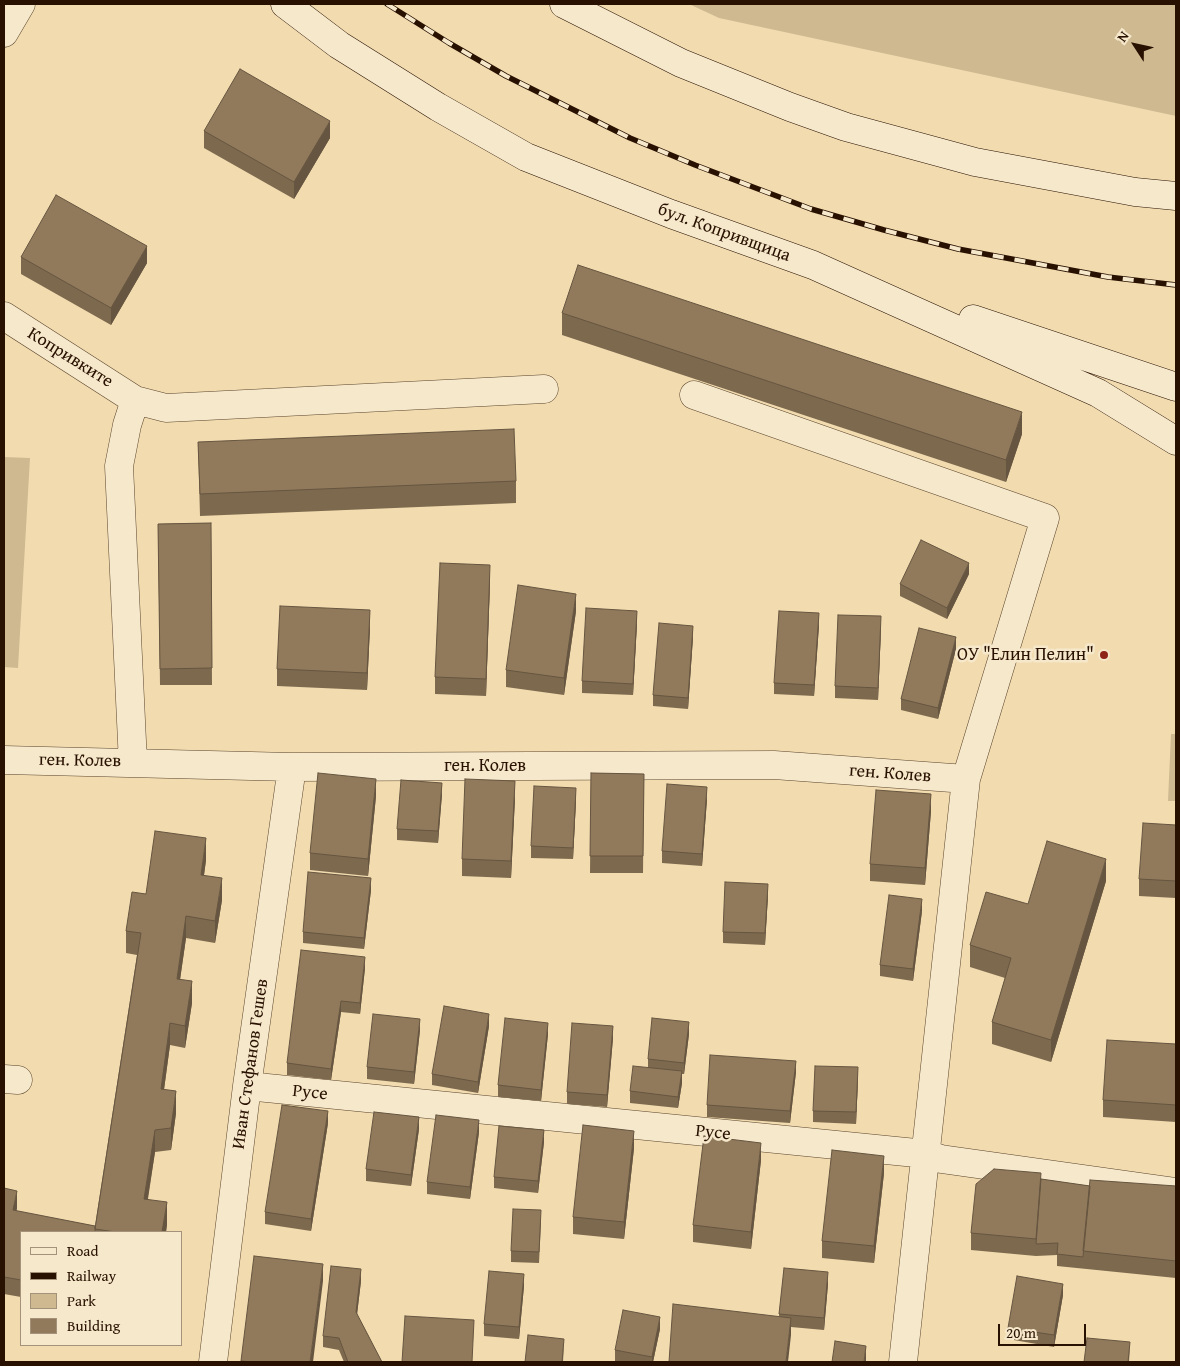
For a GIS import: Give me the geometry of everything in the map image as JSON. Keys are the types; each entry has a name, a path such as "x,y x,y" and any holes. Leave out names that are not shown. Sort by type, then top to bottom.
{"street":[{"path":"4,33 21,4"},
{"name":"бул. Копривщица","path":"285,4 347,50 438,107 526,157 671,214 813,266 1098,393 1176,441"},
{"path":"564,4 681,63 790,108 846,127 975,162 1136,192 1176,196"},
{"path":"813,266 1176,387"},
{"name":"Копривките","path":"4,316 136,400 166,408 544,389"},
{"path":"694,395 1045,518 966,779 903,1362"},
{"path":"133,763 119,466 127,425 136,400"},
{"name":"ген. Колев","path":"4,760 292,767 774,765 966,779"},
{"name":"Иван Стефанов Гешев","path":"213,1362 247,1086 292,767"},
{"name":"Русе","path":"247,1086 926,1154 941,1159 1176,1192"}],"green space":[{"path":"689,4 1176,4 1176,116 719,18"},
{"path":"4,457 30,458 18,668 4,667"},
{"path":"1171,734 1176,734 1176,801 1168,801"}],"building":[{"path":"240,69 330,121 294,182 204,131"},
{"path":"56,195 147,246 111,308 21,257"},
{"path":"578,265 1022,412 1006,460 562,313"},
{"path":"514,429 516,481 200,494 198,442"},
{"path":"211,523 212,668 160,669 158,524"},
{"path":"921,540 969,563 947,608 900,584"},
{"path":"440,563 490,565 486,679 435,677"},
{"path":"518,585 576,594 564,678 506,670"},
{"path":"280,606 370,610 367,673 277,669"},
{"path":"586,608 637,611 633,684 582,681"},
{"path":"779,611 819,613 814,685 774,683"},
{"path":"838,615 881,616 878,688 835,686"},
{"path":"659,623 693,626 688,698 653,695"},
{"path":"919,628 956,637 938,708 901,699"},
{"path":"318,773 376,779 368,859 310,853"},
{"path":"591,773 644,774 643,856 590,856"},
{"path":"465,779 515,781 511,861 462,859"},
{"path":"401,780 442,783 438,831 397,829"},
{"path":"667,784 707,787 702,854 662,851"},
{"path":"534,786 576,788 573,848 531,846"},
{"path":"876,790 931,794 925,868 870,864"},
{"path":"1143,823 1176,825 1176,881 1139,879"},
{"path":"155,831 206,838 201,875 222,878 215,921 186,916 177,979 192,981 185,1026 170,1023 161,1089 176,1091 171,1128 155,1130 144,1199 167,1202 162,1231 109,1231 95,1229 141,933 126,931 132,892 146,894"},
{"path":"1047,841 1106,859 1051,1040 992,1022 1011,958 970,945 986,892 1028,904"},
{"path":"308,872 371,878 364,938 303,932"},
{"path":"725,882 768,884 765,933 723,932"},
{"path":"889,895 922,899 913,969 880,965"},
{"path":"301,950 365,957 360,1003 341,1001 331,1069 287,1063"},
{"path":"444,1006 489,1014 478,1082 432,1074"},
{"path":"373,1014 420,1019 414,1072 367,1067"},
{"path":"505,1018 548,1023 541,1090 498,1085"},
{"path":"652,1018 689,1022 684,1063 648,1059"},
{"path":"572,1023 613,1026 607,1095 567,1092"},
{"path":"1107,1040 1176,1044 1176,1105 1103,1100"},
{"path":"710,1055 796,1061 790,1111 707,1105"},
{"path":"633,1066 682,1071 678,1097 630,1091"},
{"path":"815,1066 858,1067 856,1112 813,1111"},
{"path":"282,1105 328,1111 311,1219 265,1212"},
{"path":"374,1112 419,1117 411,1175 366,1169"},
{"path":"436,1115 479,1120 470,1187 427,1182"},
{"path":"583,1125 634,1131 624,1222 573,1217"},
{"path":"499,1126 544,1130 538,1181 494,1177"},
{"path":"704,1136 761,1143 751,1232 693,1225"},
{"path":"832,1150 884,1156 874,1246 822,1241"},
{"path":"994,1169 1041,1173 1036,1239 971,1233 976,1184"},
{"path":"1041,1179 1090,1186 1083,1257 1057,1254 1058,1243 1036,1244"},
{"path":"1090,1180 1176,1186 1176,1261 1083,1251"},
{"path":"4,1188 17,1191 13,1210 95,1226 95,1231 20,1231 20,1280 4,1277"},
{"path":"513,1209 541,1210 539,1252 511,1251"},
{"path":"254,1256 323,1264 310,1362 241,1361"},
{"path":"331,1266 361,1269 356,1312 382,1362 348,1362 339,1338 323,1336"},
{"path":"784,1268 828,1272 824,1318 779,1314"},
{"path":"489,1271 524,1274 519,1327 484,1324"},
{"path":"1017,1276 1063,1284 1054,1335 1008,1328"},
{"path":"673,1304 791,1318 786,1362 669,1362"},
{"path":"623,1310 660,1317 652,1357 615,1350"},
{"path":"405,1316 474,1320 472,1362 402,1362"},
{"path":"528,1335 564,1339 562,1362 525,1362"},
{"path":"1087,1338 1130,1342 1128,1362 1084,1362"},
{"path":"835,1341 866,1346 864,1362 832,1362"}],"railway":[{"path":"387,4 506,76 630,138 811,209 958,249 1108,277 1176,285"}],"place":[{"name":"ОУ \"Елин Пелин\"","path":"1104,655"}]}
